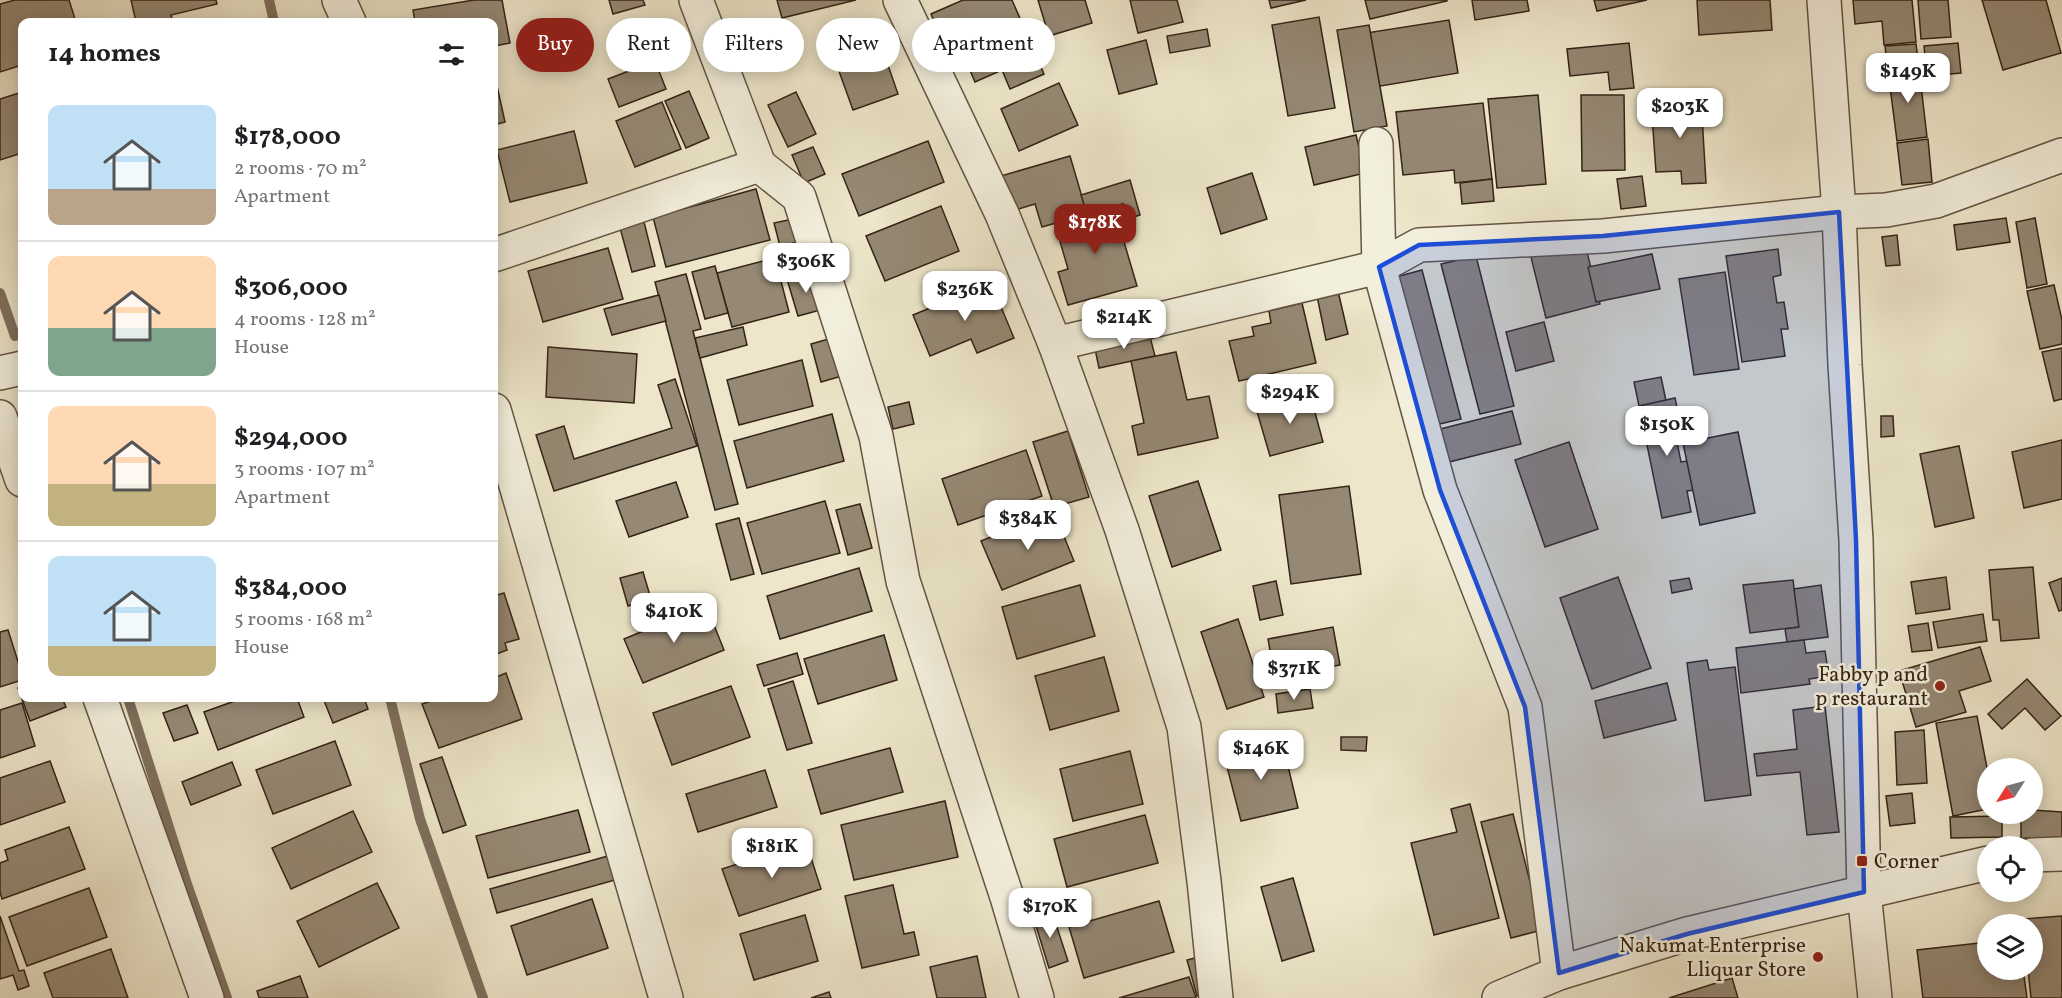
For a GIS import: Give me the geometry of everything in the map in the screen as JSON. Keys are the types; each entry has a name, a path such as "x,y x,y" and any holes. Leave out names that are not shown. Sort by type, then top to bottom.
{"street":[{"path":"339,0 347,18"},
{"path":"696,0 759,165 799,197 876,436 903,581 1003,885 1037,998"},
{"path":"900,0 1002,214 1055,344 1122,530 1184,727 1204,881 1216,998"},
{"path":"1824,0 1839,212 1845,365 1856,540 1864,892 1875,998"},
{"path":"1376,144 1379,267 1440,490 1525,706 1560,974"},
{"path":"1055,344 1379,267 1419,245 1603,236 1839,212 1886,210 1936,201 2062,155"},
{"path":"498,254 759,165"},
{"path":"0,373 18,369"},
{"path":"0,417 18,469"},
{"path":"498,424 666,998"},
{"path":"101,702 207,998"},
{"path":"2043,855 2062,854"},
{"path":"1499,998 1560,974 1687,934 1977,866"}],"highlighted area":[{"path":"1839,212 1856,540 1864,892 1687,934 1559,973 1525,707 1440,490 1379,267 1419,245 1603,236"}],"building":[{"path":"15,0 69,0 75,18 18,18 18,66 0,72 0,4"},
{"path":"131,0 216,0 217,4 171,15 172,18 135,18"},
{"path":"474,0 502,0 510,43 498,45 498,18 414,18 413,10"},
{"path":"609,0 643,0 645,5 613,14"},
{"path":"777,0 856,0 782,18"},
{"path":"963,0 1012,0 1020,18 933,18 931,14"},
{"path":"1038,0 1085,0 1092,23 1055,34 1055,18 1044,18"},
{"path":"1130,0 1177,0 1183,22 1138,33"},
{"path":"1269,0 1306,0 1271,8"},
{"path":"1365,0 1447,0 1447,1 1370,19"},
{"path":"1472,0 1527,0 1529,11 1475,20"},
{"path":"1594,0 1647,0 1597,11"},
{"path":"1697,0 1770,0 1772,30 1699,35"},
{"path":"1853,0 1912,0 1916,42 1884,45 1882,21 1855,24"},
{"path":"1918,0 1948,0 1951,37 1921,39"},
{"path":"1982,0 2046,0 2061,53 2003,70"},
{"path":"1319,17 1335,108 1288,116 1272,25"},
{"path":"1449,20 1458,73 1375,87 1366,33"},
{"path":"1369,25 1387,126 1354,132 1337,30"},
{"path":"1207,29 1210,46 1170,53 1167,36"},
{"path":"1146,40 1157,84 1119,94 1107,50"},
{"path":"1629,43 1634,88 1610,90 1608,72 1570,76 1567,49"},
{"path":"1958,43 1961,73 1927,76 1924,46"},
{"path":"1916,44 1919,67 1888,71 1885,46"},
{"path":"1919,68 1927,137 1897,141 1888,71"},
{"path":"626,72 659,72 666,89 619,107 608,79"},
{"path":"839,72 890,72 898,94 853,110"},
{"path":"971,72 998,72 975,82"},
{"path":"1003,72 1043,72 1044,74 1010,89"},
{"path":"1059,83 1078,125 1019,151 1001,109"},
{"path":"498,90 505,122 498,124"},
{"path":"689,91 709,138 686,148 665,101"},
{"path":"796,92 816,134 788,147 768,105"},
{"path":"18,93 18,154 0,160 0,99"},
{"path":"1538,95 1546,184 1497,188 1488,99"},
{"path":"1581,95 1624,95 1625,170 1582,171"},
{"path":"1701,99 1706,183 1682,184 1681,171 1656,172 1651,101"},
{"path":"662,102 681,149 635,167 616,121"},
{"path":"1483,103 1492,179 1455,183 1454,170 1403,175 1396,112"},
{"path":"574,131 587,183 510,202 498,150"},
{"path":"1356,135 1365,173 1314,185 1305,147"},
{"path":"1928,139 1932,182 1902,185 1897,143"},
{"path":"928,141 944,182 859,216 842,174"},
{"path":"813,147 825,174 804,183 792,155"},
{"path":"1070,156 1087,214 1042,227 1035,204 1012,211 1001,176"},
{"path":"1252,173 1267,219 1221,234 1207,188"},
{"path":"1642,176 1646,206 1621,209 1617,179"},
{"path":"1492,179 1494,201 1462,204 1460,183"},
{"path":"1130,180 1140,215 1127,219 1123,204 1087,214 1081,195"},
{"path":"756,189 770,240 666,267 653,217"},
{"path":"1123,204 1131,233 1122,235 1137,286 1068,305 1058,272 1068,269 1055,224"},
{"path":"941,206 959,251 885,281 866,236"},
{"path":"643,218 655,266 632,272 619,224"},
{"path":"2006,218 2010,242 1957,250 1954,225"},
{"path":"2035,218 2047,284 2027,288 2016,222"},
{"path":"793,219 799,242 780,246 774,223"},
{"path":"1897,235 1900,265 1886,266 1882,237"},
{"path":"1584,240 1600,304 1546,318 1530,253"},
{"path":"608,248 623,299 543,322 528,271"},
{"path":"1778,249 1781,275 1773,277 1777,303 1784,302 1788,329 1781,329 1785,356 1742,362 1726,256"},
{"path":"1652,254 1660,289 1596,302 1588,267"},
{"path":"1476,256 1514,406 1480,414 1441,264"},
{"path":"775,258 789,312 732,327 717,273"},
{"path":"715,266 728,313 705,319 692,272"},
{"path":"1422,270 1461,419 1431,426 1392,278"},
{"path":"814,272 824,309 798,316 787,279"},
{"path":"1725,272 1739,369 1694,375 1679,279"},
{"path":"686,274 701,329 693,331 738,504 715,510 655,282"},
{"path":"991,283 1014,338 977,353 971,339 930,356 913,315"},
{"path":"2054,285 2062,320 2062,344 2040,349 2027,291"},
{"path":"1338,291 1348,334 1326,340 1317,296"},
{"path":"659,295 666,321 612,335 604,309"},
{"path":"1302,303 1316,363 1239,381 1229,341 1254,336 1252,327 1271,323 1269,311"},
{"path":"1544,322 1554,361 1516,371 1506,332"},
{"path":"743,327 747,345 700,358 695,338"},
{"path":"1149,333 1155,356 1099,368 1094,344"},
{"path":"832,338 842,376 821,382 811,344"},
{"path":"548,347 637,354 634,403 546,397"},
{"path":"2062,348 2062,399 2054,401 2042,352"},
{"path":"1176,352 1187,400 1209,396 1218,438 1138,455 1132,426 1144,423 1131,361"},
{"path":"802,360 813,406 739,425 727,380"},
{"path":"1661,377 1666,401 1639,406 1634,382"},
{"path":"675,379 697,446 554,491 536,435 564,426 574,459 672,428 658,385"},
{"path":"1310,394 1323,442 1270,456 1256,408"},
{"path":"1675,398 1681,426 1674,428 1681,462 1687,461 1694,490 1687,491 1691,512 1662,518 1639,406"},
{"path":"909,402 914,424 893,429 888,407"},
{"path":"1512,411 1521,444 1441,464 1432,431"},
{"path":"832,414 844,461 747,488 734,441"},
{"path":"1881,416 1893,416 1894,436 1881,437"},
{"path":"1068,431 1089,497 1054,507 1033,442"},
{"path":"1738,432 1755,513 1700,525 1683,443"},
{"path":"2062,440 2062,499 2024,508 2012,452"},
{"path":"1569,442 1598,529 1545,547 1515,460"},
{"path":"1959,446 1974,518 1935,527 1920,454"},
{"path":"1026,450 1042,496 958,525 942,479"},
{"path":"1198,481 1221,550 1172,567 1149,496"},
{"path":"676,482 688,517 629,537 616,501"},
{"path":"1349,486 1361,574 1291,584 1279,495"},
{"path":"825,501 840,553 762,574 747,523"},
{"path":"860,504 872,548 848,555 836,510"},
{"path":"1054,512 1074,561 1002,590 981,541"},
{"path":"739,518 754,574 731,580 716,524"},
{"path":"2033,567 2039,638 2001,641 1999,620 1993,620 1989,570"},
{"path":"859,568 872,611 780,639 767,596"},
{"path":"643,572 651,599 628,606 620,578"},
{"path":"1618,577 1651,668 1592,689 1560,598"},
{"path":"1946,577 1950,609 1916,614 1911,582"},
{"path":"1689,578 1692,589 1672,593 1670,581"},
{"path":"2062,578 2062,610 2059,611 2049,583"},
{"path":"1793,580 1799,627 1750,633 1743,585"},
{"path":"1276,581 1283,615 1260,620 1253,586"},
{"path":"1080,585 1095,636 1017,659 1002,607"},
{"path":"1821,585 1828,637 1787,642 1785,629 1799,627 1794,589"},
{"path":"504,593 519,639 505,643 507,650 498,653 498,595"},
{"path":"706,605 724,650 643,683 624,639"},
{"path":"1983,614 1987,641 1938,648 1933,622"},
{"path":"1238,619 1264,697 1227,709 1201,632"},
{"path":"1928,623 1932,650 1912,652 1908,626"},
{"path":"1333,627 1340,665 1275,678 1268,639"},
{"path":"8,630 18,661 18,681 0,687 0,632"},
{"path":"884,635 897,680 818,704 804,659"},
{"path":"1804,640 1806,653 1825,651 1829,676 1809,679 1810,684 1741,693 1736,648"},
{"name":"Fabby p and p restaurant","path":"1980,647 1991,681 1959,691 1966,712 1916,727 1899,671"},
{"path":"797,653 803,674 764,686 757,665"},
{"path":"1104,657 1119,711 1050,730 1035,676"},
{"path":"1707,660 1709,670 1735,667 1751,795 1705,801 1687,663"},
{"path":"506,673 522,719 439,748 422,704 428,702 498,702 498,676"},
{"path":"2027,679 2061,716 2045,730 2025,708 2002,729 1988,714"},
{"path":"793,681 812,743 787,750 768,689"},
{"path":"1667,683 1676,720 1604,738 1595,701"},
{"path":"731,686 750,737 672,765 653,713"},
{"path":"1310,689 1313,708 1278,713 1276,694"},
{"path":"23,702 64,702 66,707 30,721"},
{"path":"232,702 298,702 304,717 218,750 204,712"},
{"path":"325,702 365,702 368,709 333,723"},
{"path":"22,703 35,746 0,758 0,710"},
{"path":"187,705 198,733 174,741 163,713"},
{"path":"1825,706 1839,832 1807,835 1800,772 1757,776 1754,754 1797,749 1793,710"},
{"path":"1977,716 1985,758 1977,758 1977,811 1953,816 1936,723"},
{"path":"1924,730 1927,783 1897,785 1895,732"},
{"path":"1341,737 1367,737 1366,751 1341,750"},
{"path":"335,741 351,785 273,814 256,770"},
{"path":"1282,741 1298,808 1241,821 1224,755"},
{"path":"890,748 903,792 821,814 808,770"},
{"path":"1130,751 1143,804 1073,821 1060,769"},
{"path":"442,757 466,825 443,833 420,764"},
{"path":"50,761 65,802 0,825 0,778"},
{"path":"232,762 241,785 191,805 182,782"},
{"path":"765,770 777,807 698,832 686,794"},
{"path":"1912,793 1915,823 1890,826 1886,796"},
{"path":"945,801 958,857 854,880 841,825"},
{"path":"1470,804 1499,918 1434,935 1411,843 1457,832 1451,809"},
{"path":"578,810 590,852 488,878 476,836"},
{"path":"353,811 372,852 291,889 272,848"},
{"path":"2043,811 2062,812 2062,839 2021,836 2021,824 2043,824"},
{"path":"1513,814 1542,930 1511,938 1481,822"},
{"path":"1145,815 1158,863 1067,887 1054,839"},
{"path":"1977,816 1977,824 2002,824 2002,836 1951,838 1950,817"},
{"path":"69,827 85,869 2,899 0,863 8,860 5,850"},
{"path":"806,842 821,889 739,916 722,869"},
{"path":"615,854 622,878 497,913 490,889"},
{"path":"1293,878 1314,951 1282,961 1261,887"},
{"path":"377,883 399,928 319,967 297,921"},
{"path":"893,885 904,934 914,932 919,955 862,968 845,896"},
{"path":"89,888 107,937 27,966 9,917"},
{"path":"592,899 608,948 527,975 511,926"},
{"path":"1159,901 1174,952 1084,978 1069,927"},
{"path":"1051,909 1068,961 1049,968 1033,916"},
{"path":"805,915 818,961 754,980 740,934"},
{"path":"0,916 19,971 24,970 29,986 18,990 13,975 0,979"},
{"path":"2062,916 2062,998 2031,998 2029,980 2043,980 2043,917"},
{"path":"1977,943 1977,980 2025,980 2027,998 1923,998 1917,950"},
{"path":"111,949 128,998 53,998 44,973"},
{"path":"977,956 986,998 937,998 930,967"},
{"path":"1203,956 1212,992 1197,996 1187,960"},
{"path":"300,976 308,998 259,998 257,991"},
{"path":"1189,977 1196,998 1119,998"},
{"path":"1732,978 1738,998 1669,998"},
{"path":"829,992 831,998 811,998"}],"waterway":[{"path":"269,0 273,18"},
{"path":"0,293 15,336"},
{"path":"129,702 187,884 227,998"},
{"path":"391,702 420,819 483,998"}],"place":[{"name":"Fabby p and p restaurant","path":"1940,686"},
{"name":"Corner","path":"1862,861"},
{"name":"Nakumat Enterprise Lliquar Store","path":"1818,957"}]}
